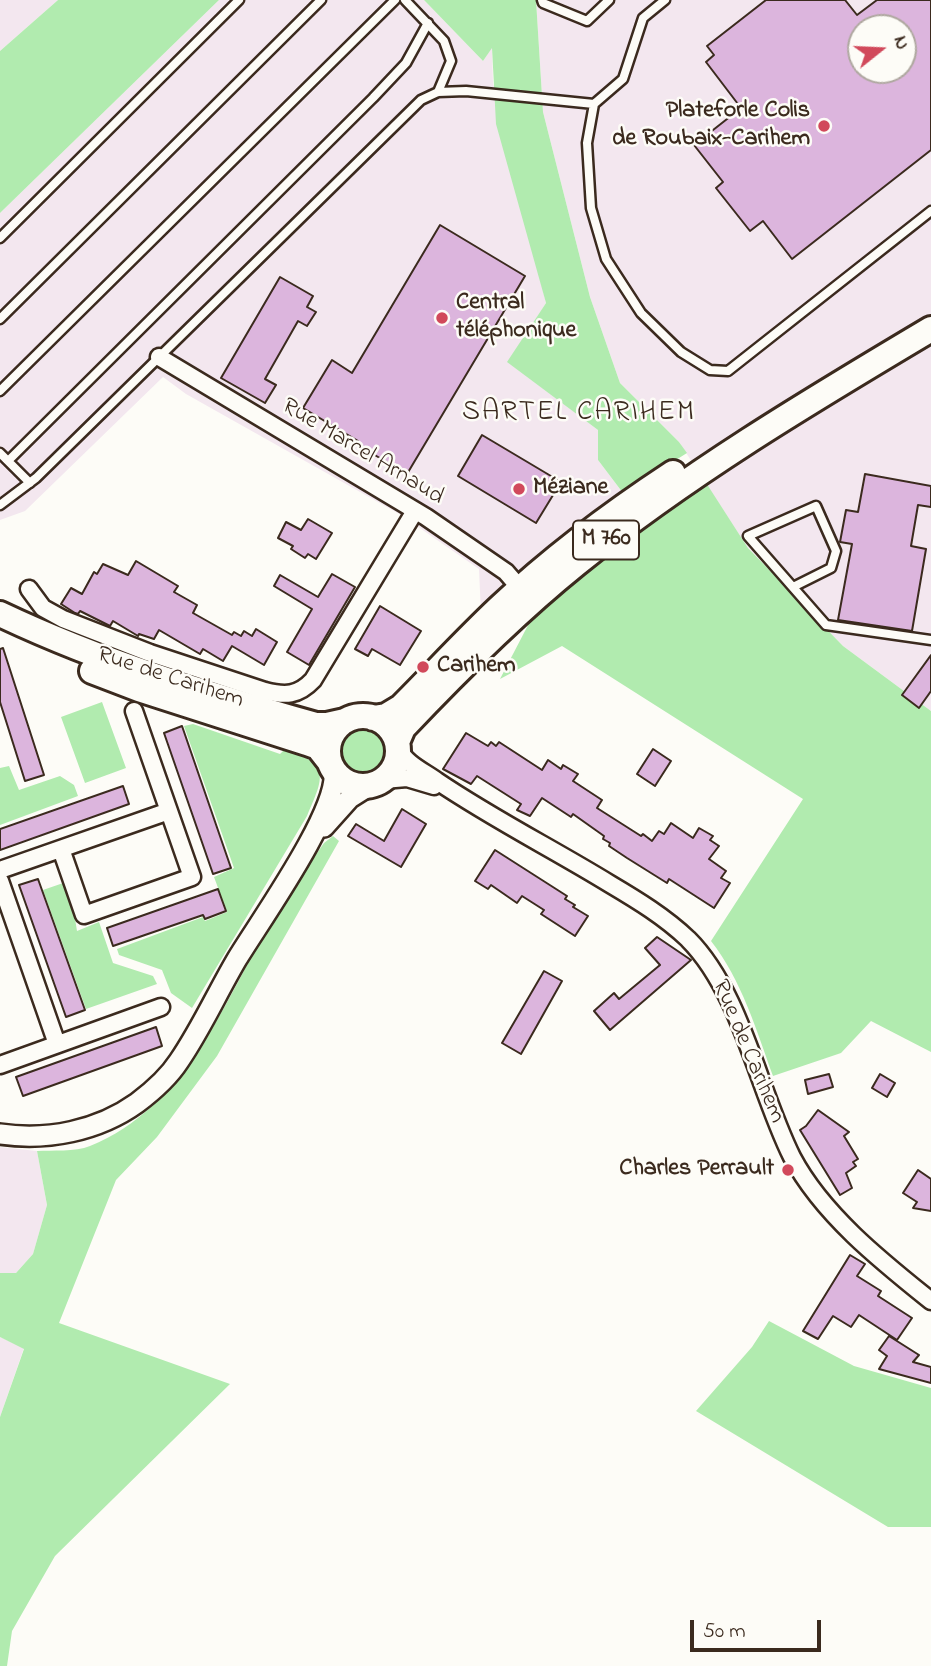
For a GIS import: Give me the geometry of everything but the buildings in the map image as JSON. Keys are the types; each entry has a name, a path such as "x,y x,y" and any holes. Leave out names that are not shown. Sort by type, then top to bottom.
{"main road":[{"name":"M 760","path":"397,745 400,733 408,723 526,595 597,526 680,468 849,378 931,329"},
{"name":"M 760","path":"373,718 386,716 401,707 472,634 526,595"},
{"name":"Rue de Carihem","path":"0,614 94,655 237,701 316,725 345,721"},
{"name":"Rue de Carihem","path":"0,627 108,677 318,747 331,766"},
{"path":"356,717 373,718 388,727 397,745 396,763 376,783 352,785 342,780 331,766 328,749 330,738 336,728 345,721 356,717"}],"street":[{"name":"Rue Marcel Arnaud","path":"159,357 415,511 498,566 526,595"},
{"path":"29,589 43,608 95,632 265,691 283,696 295,694 313,680 415,511"},
{"path":"61,849 84,915 192,877 134,711"},
{"name":"Rue de Carihem","path":"397,745 411,764 459,796 617,888 673,925 700,952 730,1002 769,1106 808,1184 838,1220 931,1301"},
{"path":"0,1133 30,1137 91,1126 114,1116 152,1091 179,1061 237,959 303,852 325,811 333,789 331,766"},
{"name":"Rue de Carihem","path":"376,783 407,778 459,796"},
{"path":"303,852 350,799 376,783"},
{"path":"0,870 169,811"},
{"path":"0,881 57,1044"},
{"path":"0,1065 161,1007"}],"lane":[{"path":"0,238 239,0"},
{"path":"0,319 321,0"},
{"path":"0,391 395,0"},
{"path":"405,0 444,41 451,61 438,92"},
{"path":"542,0 543,3 587,21 609,0"},
{"path":"665,0 643,18 623,79 594,104 587,143 591,208 606,259 641,313 681,352 710,370 728,371 931,211"},
{"path":"8,461 373,98 405,63 428,23"},
{"path":"0,505 30,483 421,100 438,92 466,91 594,104"},
{"path":"0,453 30,483"},
{"path":"793,587 831,568 836,551 816,506 748,536 826,625 931,640"}],"shaded area":[{"path":"0,0 58,0 0,51"},
{"path":"219,0 424,0 483,61 492,47 493,83 546,303 508,362 598,430 598,460 623,493 481,614 479,569 401,515 186,394 163,377 25,511 0,520 0,213"},
{"path":"536,0 931,0 931,711 843,646 748,548 679,442 620,383 590,297 543,112"},
{"path":"0,1147 37,1151 47,1205 33,1254 16,1273 0,1273"},
{"path":"0,1337 24,1348 0,1417"}],"green space":[{"path":"58,0 219,0 0,213 0,51"},
{"path":"424,0 536,0 543,112 590,297 620,383 687,453 623,493 598,460 598,430 507,362 546,303 496,124 492,48 483,61"},
{"path":"703,478 748,548 843,646 931,711 931,1052 871,1021 841,1053 773,1076 740,989 711,941 803,799 562,646 500,679 538,606"},
{"path":"102,702 126,768 85,783 61,717"},
{"path":"193,724 280,754 285,749 300,755 317,767 320,782 307,816 192,1008 171,993 162,970 119,955 117,949 203,917 205,921 227,912 214,877 234,868 184,726"},
{"path":"364,729 380,735 386,751 380,767 364,773 348,767 342,751 348,735"},
{"path":"9,766 19,790 60,776 74,785 78,796 0,825 0,768"},
{"path":"333,836 339,841 217,1056 157,1137 116,1180 59,1323 230,1384 55,1556 12,1631 7,1666 0,1666 0,1417 24,1349 0,1337 0,1273 16,1273 33,1254 47,1205 37,1151 71,1150 90,1146 124,1129 153,1105 201,1047 280,904 324,843"},
{"path":"69,881 77,931 99,922 113,963 153,976 157,984 86,1009 43,890"},
{"path":"769,1321 854,1366 931,1388 931,1527 888,1527 696,1411 752,1347"}],"place":[{"name":"Plateforle Colis de Roubaix-Carihem","path":"824,126"},
{"name":"Central téléphonique","path":"442,318"},
{"name":"Méziane","path":"519,489"},
{"name":"Carihem","path":"423,667"},
{"name":"Charles Perrault","path":"788,1170"}],"district":[{"name":"SARTEL CARIHEM","path":"579,414"}]}
